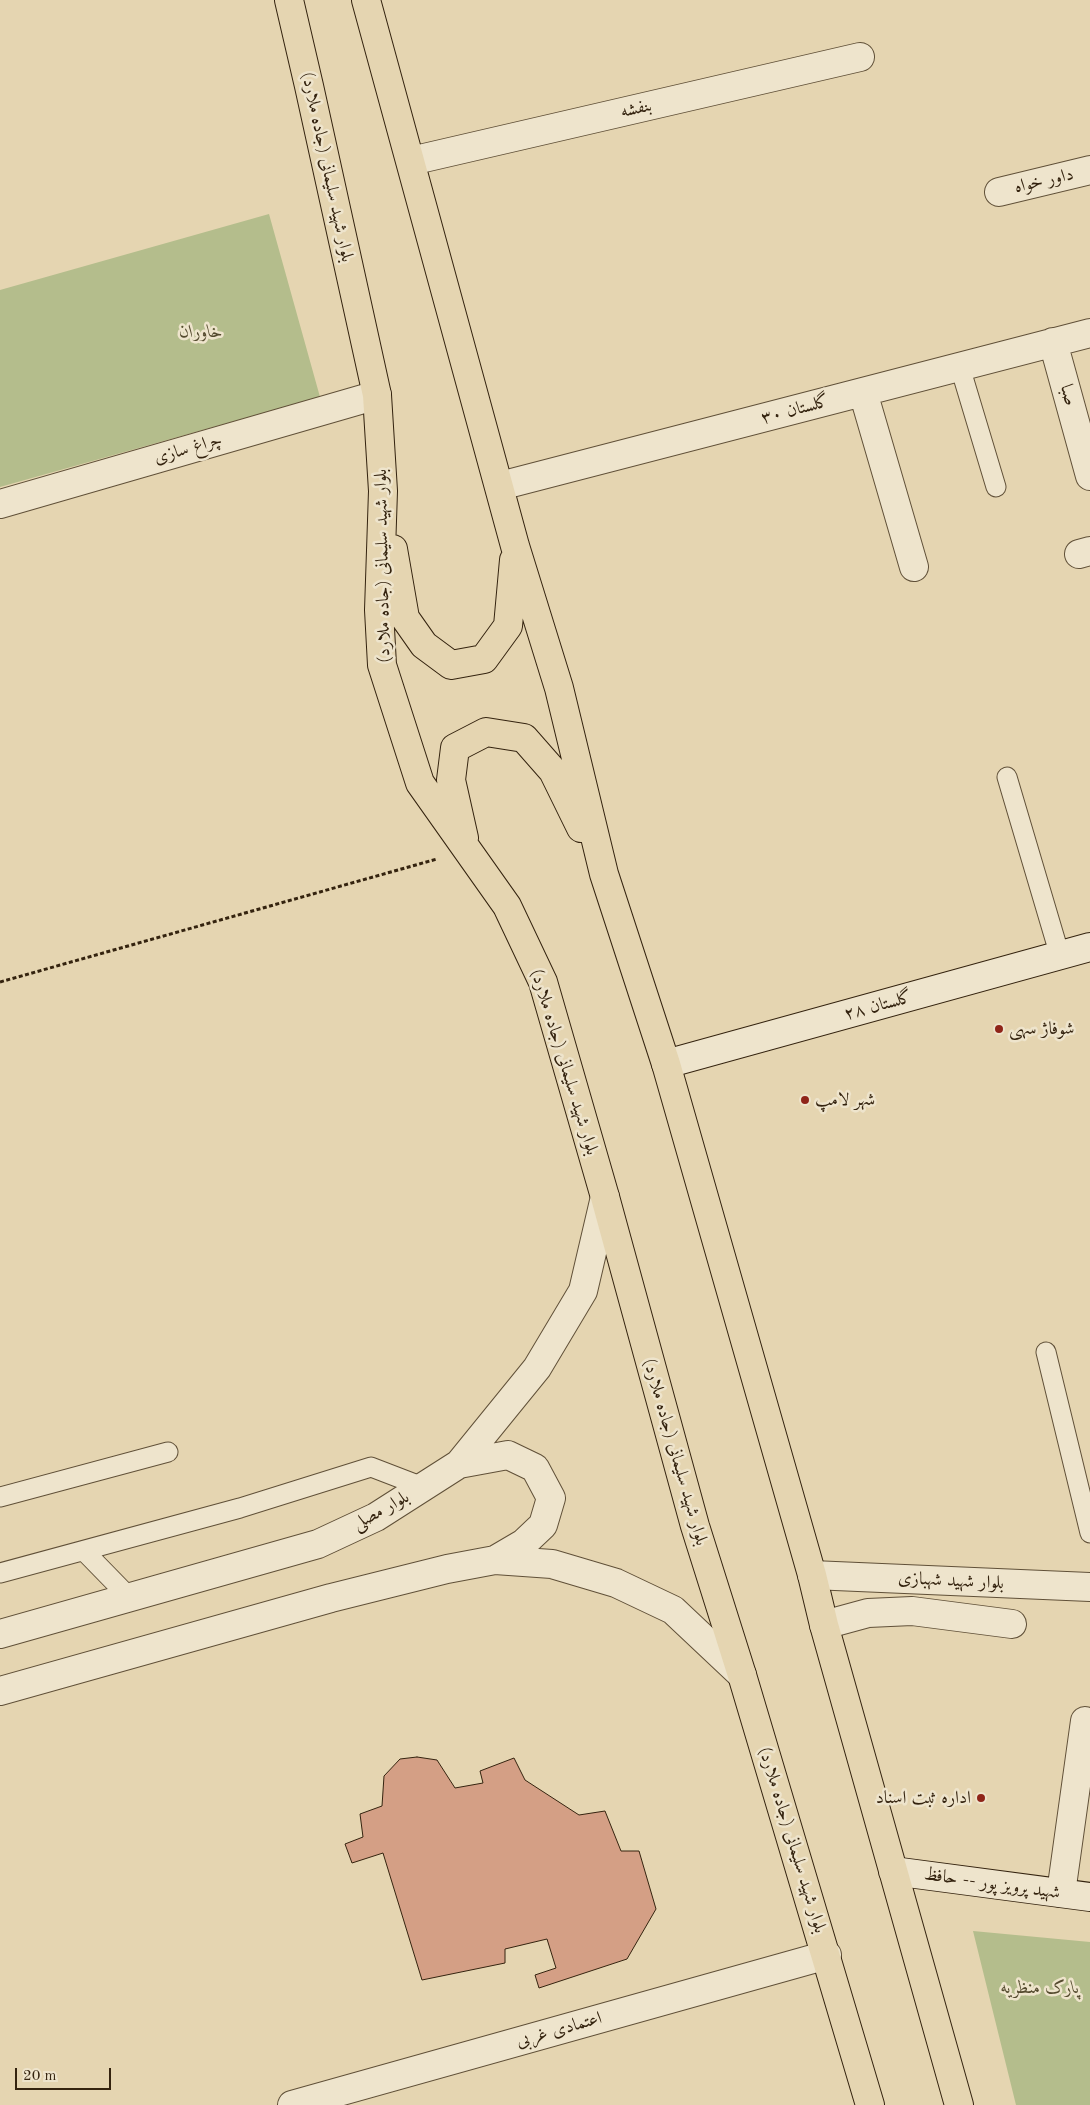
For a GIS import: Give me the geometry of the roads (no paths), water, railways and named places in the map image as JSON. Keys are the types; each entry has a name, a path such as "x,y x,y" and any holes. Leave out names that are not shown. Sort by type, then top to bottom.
{"main road":[{"name":"بلوار شهید سلیمانی (جاده ملارد)","path":"288,0 309,86 377,395 383,491 379,610 382,665 420,783 466,851 507,906 542,982 605,1197 695,1526 742,1675 870,2105"},
{"path":"366,0 515,546 559,688 604,874 666,1064 812,1575 824,1625 959,2105"},
{"path":"383,491 405,618 424,645 451,665 484,658 508,626 515,546"},
{"path":"466,851 451,780 455,748 486,732 524,738 553,771 604,874"}],"street":[{"name":"بنفشه","path":"411,161 860,57"},
{"name":"داور خواه","path":"998,192 1090,170"},
{"name":"گلستان ۳۰","path":"500,486 1090,333"},
{"name":"صبا","path":"1053,342 1090,476"},
{"path":"863,392 914,567"},
{"name":"چراغ سازی","path":"0,504 377,395"},
{"name":"گلستان ۲۸","path":"666,1064 1090,947"},
{"name":"بلوار مصلی","path":"0,1634 318,1544 376,1517 459,1464 538,1368 583,1291 605,1197"},
{"path":"459,1464 508,1455 535,1468 551,1498 543,1525 524,1543 495,1560"},
{"path":"0,1690 331,1598 447,1569 495,1560 552,1564 616,1583 672,1610 742,1675"},
{"name":"بلوار شهید شهبازی","path":"812,1575 1090,1587"},
{"path":"824,1625 868,1613 912,1611 1012,1624"},
{"path":"1062,1893 1086,1721"},
{"name":"شهید پرویز پور -- حافظ","path":"893,1870 1090,1897"},
{"name":"اعتمادی غربی","path":"292,2105 826,1955"}],"lane":[{"path":"960,367 996,487"},
{"path":"1007,777 1060,956"},
{"path":"1046,1352 1090,1532"},
{"path":"0,1497 168,1452"},
{"path":"0,1573 240,1508 371,1467 423,1487"},
{"path":"84,1551 130,1598"}],"place":[{"name":"شوفاژ سهی","path":"999,1029"},
{"name":"شهر لامپ","path":"805,1100"},
{"name":"اداره ثبت اسناد","path":"981,1798"}],"park label":[{"name":"خاوران","path":"201,332"},
{"name":"پارک منظریه","path":"1040,1988"}]}
